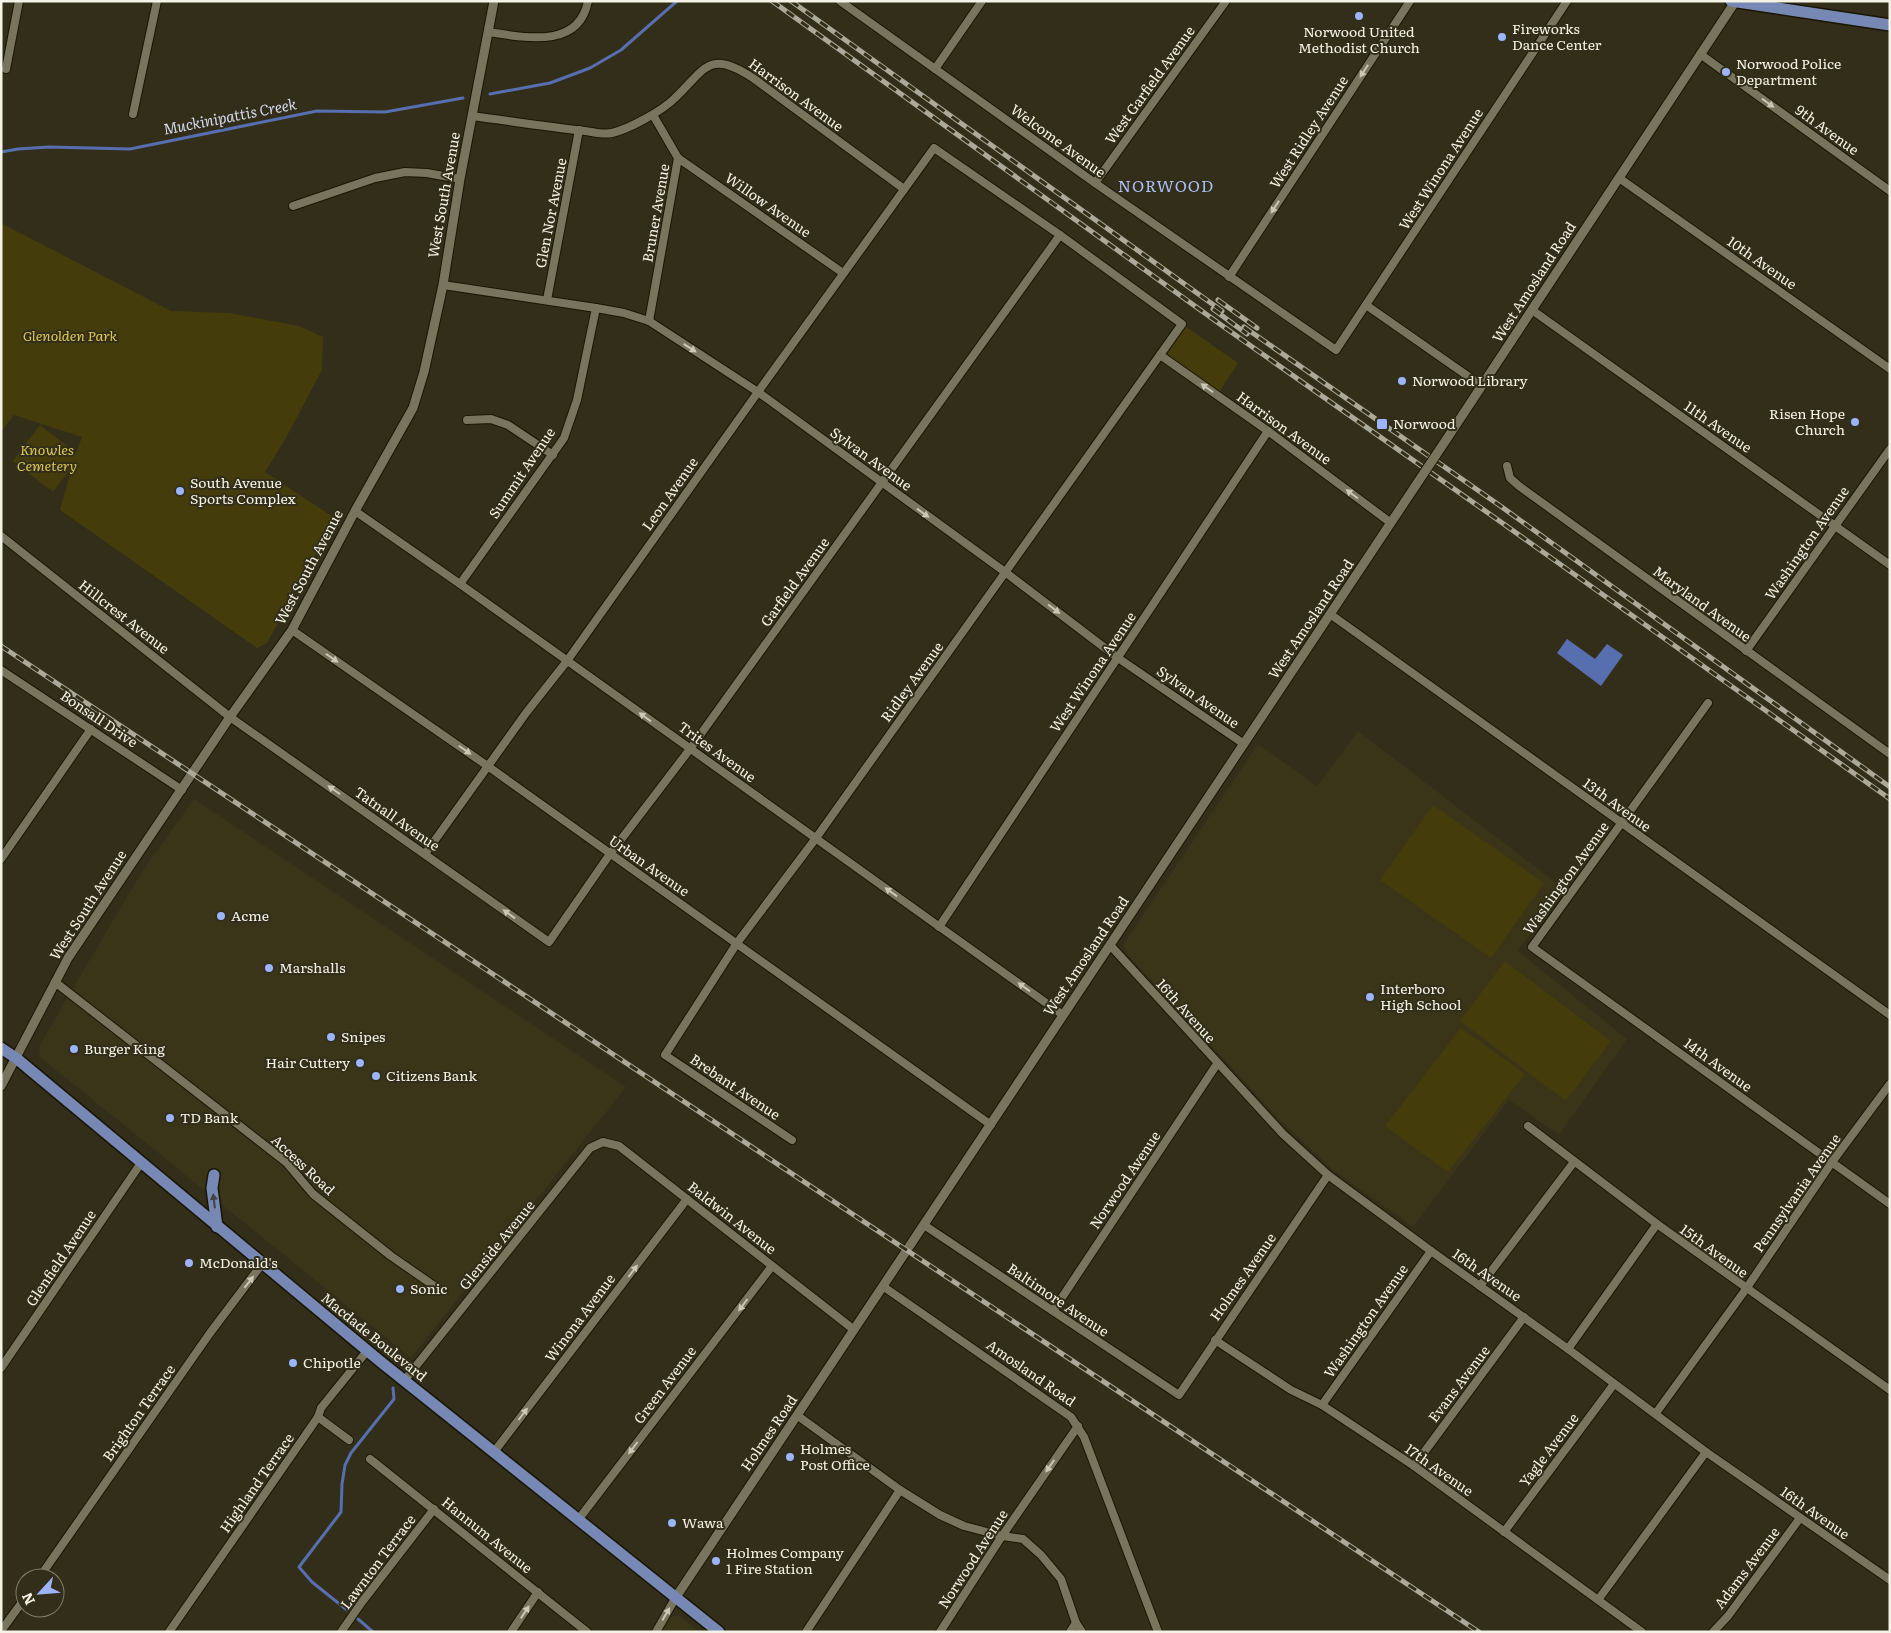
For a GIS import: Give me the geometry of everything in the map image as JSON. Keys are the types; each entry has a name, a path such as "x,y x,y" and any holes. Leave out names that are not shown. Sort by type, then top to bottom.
{"main road":[{"path":"1731,1 1890,25"},
{"name":"Macdade Boulevard","path":"1,1048 16,1058 367,1351 719,1632"},
{"path":"214,1175 212,1188 217,1227"}],"street":[{"path":"6,69 19,1"},
{"path":"133,114 157,1"},
{"name":"West South Avenue","path":"1,1086 68,958 230,717 292,630 355,511 413,408 424,372 443,285 460,179 494,1"},
{"path":"488,32 524,38 556,36 568,31 578,23 587,8 588,1"},
{"name":"Welcome Avenue","path":"840,1 1095,183 1336,350"},
{"path":"935,69 982,1"},
{"name":"West Garfield Avenue","path":"1095,183 1226,1"},
{"name":"West Ridley Avenue","path":"1229,277 1410,1"},
{"name":"West Winona Avenue","path":"1336,350 1567,1"},
{"name":"West Amosland Road","path":"907,1250 1392,523 1735,2"},
{"name":"9th Avenue","path":"1700,54 1890,191"},
{"name":"Harrison Avenue","path":"472,116 611,133 653,115 674,100 699,71 716,64 730,66 739,69 753,78 904,189"},
{"name":"Bruner Avenue","path":"650,321 678,158 653,115"},
{"name":"Glen Nor Avenue","path":"547,300 579,130"},
{"name":"Leon Avenue","path":"426,854 526,714 567,661 934,148 1060,235"},
{"name":"Willow Avenue","path":"678,158 843,273"},
{"path":"293,206 375,178 405,172 427,173 460,179"},
{"name":"10th Avenue","path":"1619,178 1890,369"},
{"name":"Ridley Avenue","path":"664,1055 737,943 816,838 1182,324 1060,235"},
{"name":"Garfield Avenue","path":"549,942 610,854 690,749 1060,235"},
{"name":"Sylvan Avenue","path":"443,285 596,308 624,313 650,321 758,392 1005,572 1118,658 1244,744"},
{"path":"1366,305 1482,386"},
{"name":"Summit Avenue","path":"460,584 564,438 577,400 596,308"},
{"name":"11th Avenue","path":"1532,310 1890,565"},
{"name":"Harrison Avenue","path":"1160,355 1268,431 1392,523"},
{"path":"467,420 491,419 508,425 552,455"},
{"name":"West Winona Avenue","path":"939,927 1268,431"},
{"name":"Washington Avenue","path":"1746,651 1890,449"},
{"name":"Maryland Avenue","path":"1507,466 1510,478 1519,486 1890,754"},
{"name":"Trites Avenue","path":"355,511 1063,1015"},
{"name":"Hillcrest Avenue","path":"1,536 230,717"},
{"name":"13th Avenue","path":"1330,614 1890,1015"},
{"name":"Urban Avenue","path":"292,630 489,767 990,1124"},
{"name":"Bonsall Drive","path":"1,670 182,790"},
{"name":"Washington Avenue","path":"1532,947 1708,703"},
{"name":"Tatnall Avenue","path":"230,717 549,942"},
{"path":"1,859 91,729"},
{"name":"16th Avenue","path":"1110,945 1283,1134 1328,1175 1568,1348 1706,1452 1890,1580"},
{"name":"14th Avenue","path":"1532,947 1890,1204"},
{"name":"Access Road","path":"55,982 286,1162 320,1199 392,1256 440,1290"},
{"name":"Brebant Avenue","path":"664,1055 792,1140"},
{"name":"Norwood Avenue","path":"1053,1311 1217,1064"},
{"name":"Pennsylvania Avenue","path":"1656,1414 1746,1289 1832,1162 1890,1084"},
{"name":"15th Avenue","path":"1528,1126 1746,1289 1890,1390"},
{"name":"Baldwin Avenue","path":"590,1148 603,1142 619,1146 853,1329"},
{"name":"Glenside Avenue","path":"404,1381 590,1148"},
{"path":"1480,1286 1574,1162"},
{"name":"Glenfield Avenue","path":"1,1368 141,1163"},
{"name":"Holmes Avenue","path":"1179,1395 1214,1340 1328,1175"},
{"name":"Winona Avenue","path":"494,1452 687,1199"},
{"path":"1568,1348 1657,1224"},
{"name":"Baltimore Avenue","path":"924,1225 1179,1395"},
{"name":"Holmes Road","path":"656,1632 676,1597 907,1250"},
{"name":"Washington Avenue","path":"1322,1405 1431,1251"},
{"name":"Brighton Terrace","path":"46,1568 210,1333 262,1264"},
{"name":"Green Avenue","path":"578,1520 772,1266"},
{"name":"Amosland Road","path":"884,1286 1063,1410 1078,1426 1158,1632"},
{"name":"Evans Avenue","path":"1414,1466 1524,1317"},
{"name":"17th Avenue","path":"1214,1340 1291,1390 1322,1405 1414,1466 1642,1632"},
{"name":"Highland Terrace","path":"168,1632 318,1417 321,1408 367,1351"},
{"name":"Yagle Avenue","path":"1504,1532 1614,1384"},
{"path":"798,1416 900,1490 940,1515 964,1526 1002,1536 1023,1539 1041,1555 1061,1579 1076,1623 1082,1632"},
{"path":"318,1417 349,1440"},
{"name":"Norwood Avenue","path":"940,1632 1002,1536 1078,1426"},
{"path":"1598,1600 1706,1452"},
{"name":"Hannum Avenue","path":"370,1459 587,1632"},
{"path":"806,1632 900,1490"},
{"name":"Lawnton Terrace","path":"341,1632 434,1509"},
{"name":"Adams Avenue","path":"1713,1632 1728,1616 1800,1518"},
{"path":"511,1632 538,1592"},
{"path":"1,1631 15,1612"},
{"path":"1070,1632 1076,1623"}],"shaded area":[{"name":"Interboro High School","path":"1358,731 1563,888 1518,951 1627,1039 1559,1135 1509,1100 1413,1227 1333,1170 1277,1117 1127,954 1123,945 1258,744 1317,786"},
{"path":"194,799 626,1087 411,1358 40,1057 39,1046 141,873"},
{"path":"679,1615 700,1632 662,1632 668,1618"}],"green space":[{"name":"South Avenue Sports Complex","path":"1,223 171,311 229,313 299,326 323,337 322,370 286,438 265,472 336,519 267,643 257,648 60,510 72,467 53,492 13,461 40,425 76,453 82,437 14,415 1,432"},
{"path":"1182,324 1238,363 1217,395 1160,355"},
{"path":"1433,805 1544,883 1491,958 1380,880"},
{"path":"1505,961 1611,1041 1566,1101 1460,1021"},
{"path":"1461,1028 1525,1074 1448,1172 1385,1126"}],"water":[{"path":"1567,639 1595,659 1607,644 1623,655 1601,686 1557,653"}],"waterway":[{"name":"Muckinipattis Creek","path":"490,94 550,83 590,68 621,50 677,1"},
{"name":"Muckinipattis Creek","path":"1,152 49,147 130,149 317,111 385,112 463,98"},
{"path":"347,1610 312,1582 299,1567 341,1512 345,1465 351,1453 394,1399 393,1388"},
{"path":"358,1619 373,1632"}],"railway":[{"path":"772,1 1224,327 1890,799"},
{"path":"791,1 1222,311"},
{"path":"1218,300 1257,328"},
{"path":"1213,309 1247,334"},
{"path":"1244,327 1499,505 1890,787"},
{"path":"1,646 1479,1632"}],"place":[{"name":"Norwood United Methodist Church","path":"1359,16"},
{"name":"Fireworks Dance Center","path":"1502,37"},
{"name":"Norwood Police Department","path":"1726,72"},
{"name":"Norwood Library","path":"1402,381"},
{"name":"Risen Hope Church","path":"1855,422"},
{"name":"Norwood","path":"1382,424"},
{"name":"South Avenue Sports Complex","path":"180,491"},
{"name":"Acme","path":"221,916"},
{"name":"Marshalls","path":"269,968"},
{"name":"Interboro High School","path":"1370,997"},
{"name":"Snipes","path":"331,1037"},
{"name":"Burger King","path":"74,1049"},
{"name":"Hair Cuttery","path":"360,1063"},
{"name":"Citizens Bank","path":"376,1076"},
{"name":"TD Bank","path":"170,1118"},
{"name":"McDonald's","path":"189,1263"},
{"name":"Sonic","path":"400,1289"},
{"name":"Chipotle","path":"293,1363"},
{"name":"Holmes Post Office","path":"790,1457"},
{"name":"Wawa","path":"672,1523"},
{"name":"Holmes Company 1 Fire Station","path":"716,1561"}],"district":[{"name":"NORWOOD","path":"1166,186"}],"park label":[{"name":"Glenolden Park","path":"70,336"},
{"name":"Knowles Cemetery","path":"47,458"}]}
